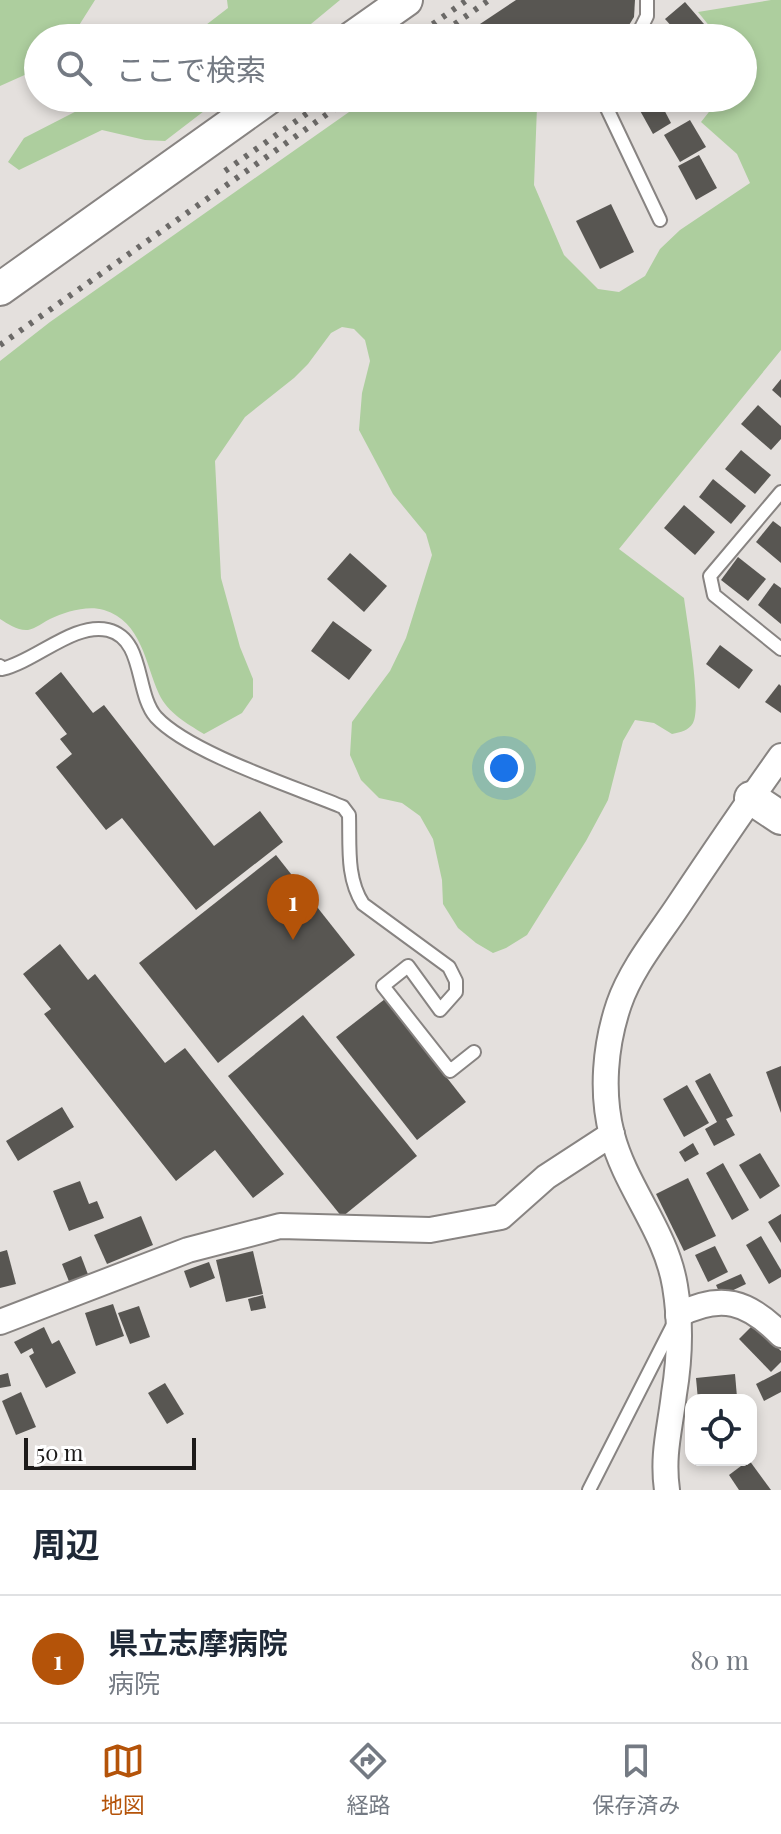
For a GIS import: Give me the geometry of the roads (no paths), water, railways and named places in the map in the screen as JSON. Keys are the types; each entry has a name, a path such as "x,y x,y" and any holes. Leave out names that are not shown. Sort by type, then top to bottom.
{"street":[{"path":"372,24 406,0"},
{"path":"0,289 248,112"},
{"path":"667,1490 665,1441 679,1358 678,1315 667,1255 624,1171 612,1134 605,1096 607,1055 619,1003 645,955 781,756"},
{"path":"751,798 781,818"},
{"path":"0,1322 188,1250 280,1226 430,1230 501,1217 546,1177 612,1134"},
{"path":"678,1315 700,1304 733,1302 762,1316 781,1335"}],"lane":[{"path":"643,24 647,16 647,0"},
{"path":"609,112 660,220"},
{"path":"779,500 710,576 714,595 781,649"},
{"path":"0,666 2,669 15,666 83,630 113,631 132,650 146,702 169,728 210,752 343,807 349,815 351,878 356,893 363,904 449,967 456,981 456,992 440,1010 408,966 383,986 450,1071 474,1052"},
{"path":"589,1490 678,1315"}],"railway":[{"path":"433,24 467,0"},
{"path":"455,24 489,0"},
{"path":"225,171 309,112"},
{"path":"0,345 330,112"}],"place":[{"name":"県立志摩病院","path":"293,940"}]}
